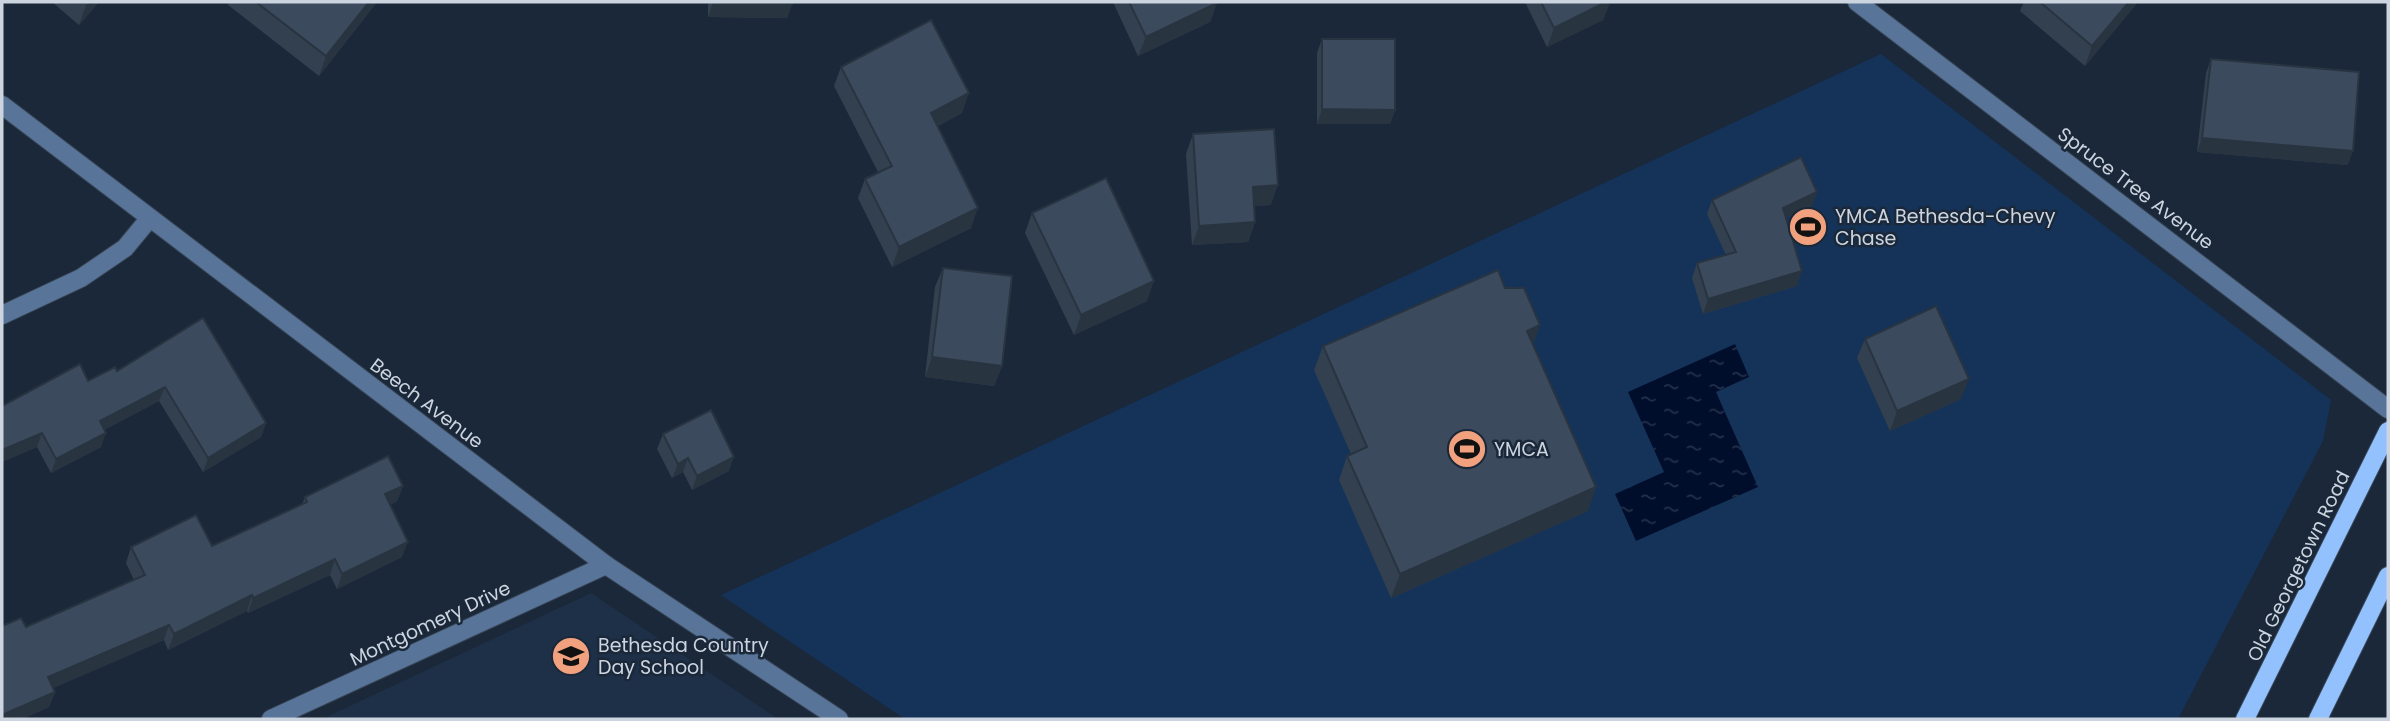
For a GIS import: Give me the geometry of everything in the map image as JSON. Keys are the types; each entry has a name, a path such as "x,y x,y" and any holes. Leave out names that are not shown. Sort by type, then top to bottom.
{"main road":[{"name":"Old Georgetown Road","path":"2245,719 2388,431"},
{"path":"2318,719 2388,576"}],"street":[{"name":"Spruce Tree Avenue","path":"1857,2 2388,409"},
{"name":"Beech Avenue","path":"2,105 606,565 839,719"},
{"path":"2,315 81,278 125,248 149,219"},
{"name":"Montgomery Drive","path":"271,719 606,565"}],"shaded area":[{"name":"YMCA Bethesda-Chevy Chase","path":"1881,54 2331,400 2323,441 2178,719 905,719 721,595"},
{"name":"Bethesda Country Day School","path":"591,593 778,719 322,719"}],"water":[{"path":"1735,344 1749,377 1716,392 1758,487 1636,541 1615,494 1664,472 1628,392"}],"building":[{"path":"256,2 369,2 326,56"},
{"path":"713,2 792,2 792,4"},
{"path":"1129,2 1217,2 1217,3 1146,37"},
{"path":"1541,2 1606,2 1554,28"},
{"path":"2040,2 2129,2 2092,46"},
{"path":"931,20 969,93 931,113 978,208 899,247 865,179 892,166 841,67"},
{"path":"1322,39 1395,39 1395,110 1322,109"},
{"path":"2211,59 2359,72 2353,151 2202,138"},
{"path":"1274,129 1278,185 1253,187 1255,222 1199,226 1193,134"},
{"path":"1801,157 1817,192 1783,208 1802,271 1708,299 1697,263 1736,252 1712,200"},
{"path":"1106,178 1154,281 1081,315 1032,213"},
{"path":"943,268 1012,276 1002,366 932,357"},
{"name":"YMCA","path":"1498,270 1505,288 1524,288 1540,325 1527,331 1596,487 1400,574 1347,456 1367,447 1323,346"},
{"path":"1936,306 1969,379 1897,411 1865,339"},
{"path":"203,318 266,423 208,458 165,387 100,421 106,433 56,459 42,433 2,450 2,406 80,364 88,381 115,367 117,371"},
{"path":"711,410 734,457 697,476 688,458 678,464 663,434"},
{"path":"388,456 403,486 385,494 408,542 342,574 335,559 253,598 252,595 174,634 169,625 48,677 55,692 2,715 2,626 21,618 26,627 145,575 131,547 196,515 212,546 307,502 305,497"}],"place":[{"name":"YMCA Bethesda-Chevy Chase","path":"1808,227"},
{"name":"YMCA","path":"1467,449"},
{"name":"Bethesda Country Day School","path":"571,656"}]}
